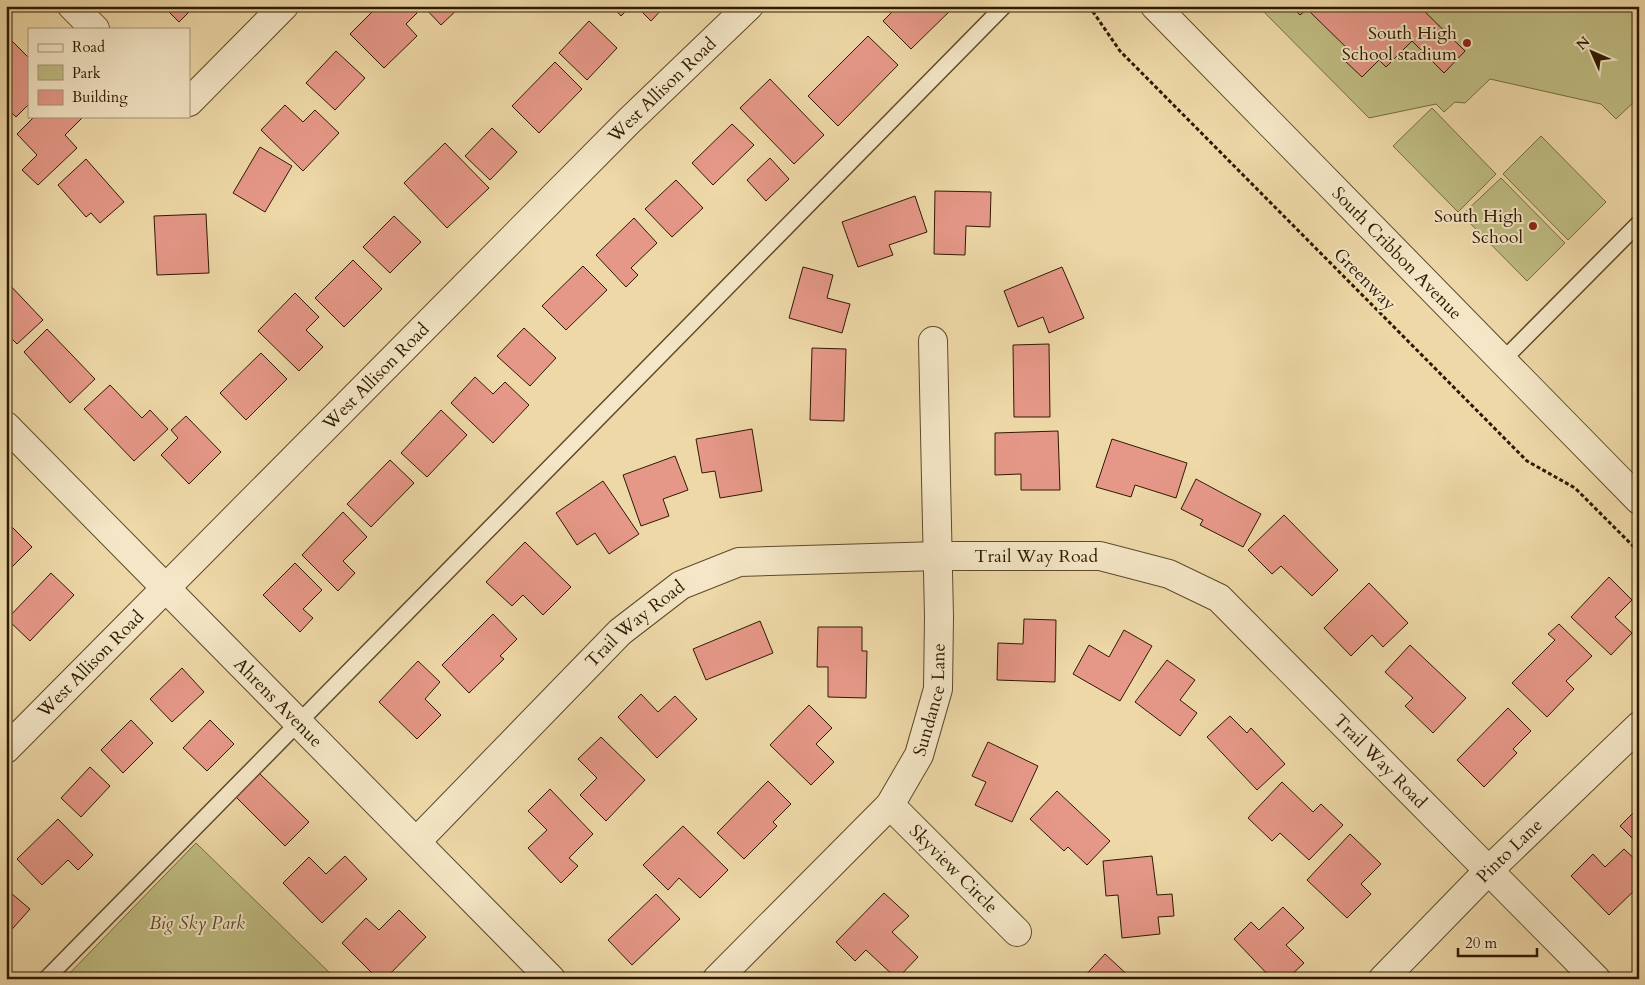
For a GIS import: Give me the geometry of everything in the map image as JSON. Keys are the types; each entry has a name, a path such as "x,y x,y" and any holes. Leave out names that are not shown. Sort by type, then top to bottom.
{"street":[{"path":"72,6 94,28"},
{"path":"190,101 284,6"},
{"name":"West Allison Road","path":"6,749 168,588 622,128 749,6"},
{"name":"South Cribbon Avenue","path":"1155,6 1639,500"},
{"name":"Sundance Lane","path":"717,979 890,805 919,755 938,689 938,556 933,341"},
{"name":"Ahrens Avenue","path":"6,426 168,588 551,979"},
{"name":"Trail Way Road","path":"416,841 620,632 681,585 739,562 938,556 1100,556 1169,574 1219,598 1596,979"},
{"name":"Pinto Lane","path":"1383,979 1489,870 1639,726"},
{"name":"Skyview Circle","path":"890,805 1017,932"}],"lane":[{"path":"46,979 1004,6"},
{"path":"1502,361 1639,223"}],"path":[{"name":"Greenway","path":"1089,6 1120,52 1526,461 1575,488 1639,552"}],"green space":[{"name":"South High School stadium","path":"1258,6 1639,6 1639,97 1616,119 1601,104 1490,79 1465,103 1455,102 1444,112 1436,104 1369,118"},
{"path":"1432,108 1496,174 1458,212 1393,146"},
{"path":"1541,136 1606,202 1568,240 1503,174"},
{"path":"1501,178 1565,243 1527,281 1462,215"},
{"name":"Big Sky Park","path":"196,843 336,979 64,979"}],"building":[{"path":"163,6 195,6 179,22"},
{"path":"378,6 410,6 417,13 406,24 417,36 384,68 350,34"},
{"path":"423,6 461,6 441,25"},
{"path":"612,6 631,6 621,16"},
{"path":"636,6 665,6 651,21"},
{"path":"898,6 955,6 911,49 883,21"},
{"path":"1291,6 1419,6 1465,51 1444,73 1412,41 1386,67 1379,60 1362,77 1344,60 1352,53 1307,9 1300,15"},
{"path":"589,21 617,48 587,80 559,53"},
{"path":"868,36 898,65 838,126 808,96"},
{"path":"8,37 28,57 28,105 16,117 6,107"},
{"path":"336,51 365,78 335,110 306,83"},
{"path":"555,62 582,89 539,133 512,106"},
{"path":"770,79 824,135 794,164 740,108"},
{"path":"285,105 303,122 315,110 339,133 303,171 261,130"},
{"path":"33,118 82,118 65,135 77,148 38,185 22,170 37,155 17,134"},
{"path":"732,124 754,145 713,185 692,163"},
{"path":"492,128 517,152 490,180 465,156"},
{"path":"445,143 489,188 447,228 404,183"},
{"path":"260,147 292,166 265,212 233,193"},
{"path":"770,158 789,179 766,201 747,180"},
{"path":"86,159 124,202 100,223 91,213 86,217 58,185"},
{"path":"676,180 703,208 672,237 645,209"},
{"path":"935,191 991,192 990,227 966,226 965,255 934,254"},
{"path":"915,196 927,232 889,245 893,255 858,267 842,222"},
{"path":"206,214 209,273 157,275 154,216"},
{"path":"394,216 421,242 390,273 363,247"},
{"path":"634,218 657,243 631,268 638,275 626,287 596,255"},
{"path":"353,260 382,289 344,327 315,298"},
{"path":"583,266 607,290 566,330 542,306"},
{"path":"803,267 833,275 827,298 850,304 842,333 789,318"},
{"path":"1062,267 1084,318 1049,333 1043,317 1018,327 1004,291"},
{"path":"6,281 43,320 17,344 6,333"},
{"path":"295,293 319,317 306,330 323,347 299,371 258,331"},
{"path":"524,328 556,358 530,386 497,356"},
{"path":"47,329 95,379 70,403 24,352"},
{"path":"1049,344 1050,417 1014,417 1013,345"},
{"path":"812,348 846,349 844,421 810,420"},
{"path":"261,353 287,379 246,420 220,393"},
{"path":"475,377 493,394 505,382 529,405 493,443 451,403"},
{"path":"110,385 142,418 150,410 168,429 134,461 84,409"},
{"path":"441,410 467,435 427,477 401,453"},
{"path":"186,416 221,452 189,484 161,455 178,438 171,430"},
{"path":"752,429 762,491 720,498 715,471 702,473 696,439"},
{"path":"1058,431 1060,490 1021,490 1021,474 995,475 995,433"},
{"path":"1112,439 1187,463 1176,498 1135,485 1131,497 1096,487"},
{"path":"675,456 688,490 663,499 669,516 641,526 623,475"},
{"path":"390,460 414,483 371,527 347,504"},
{"path":"1196,479 1261,514 1243,547 1200,525 1203,520 1181,509"},
{"path":"603,481 639,534 609,554 595,533 577,545 556,513"},
{"path":"343,512 367,537 343,561 355,573 338,591 302,555"},
{"path":"1284,515 1338,570 1312,596 1281,566 1272,574 1248,550"},
{"path":"6,521 32,547 8,571 6,569"},
{"path":"525,542 571,587 543,615 523,595 512,606 486,582"},
{"path":"295,563 322,590 303,609 313,618 300,632 263,595"},
{"path":"51,573 74,595 30,641 7,619"},
{"path":"1609,577 1632,600 1615,617 1632,633 1611,655 1571,617"},
{"path":"1369,583 1408,623 1383,647 1372,635 1351,656 1324,628"},
{"path":"493,614 517,639 500,656 504,659 469,693 442,665"},
{"path":"1024,619 1056,620 1055,682 997,680 998,643 1023,644"},
{"path":"760,621 773,653 706,680 693,649"},
{"path":"1559,624 1592,656 1566,681 1574,689 1547,717 1512,683 1555,640 1548,634"},
{"path":"818,627 862,627 862,651 867,651 866,698 828,697 828,667 817,667"},
{"path":"1124,630 1152,646 1120,701 1073,674 1089,645 1109,657"},
{"path":"1410,645 1466,698 1433,733 1405,706 1413,698 1385,672"},
{"path":"1167,660 1195,680 1180,700 1197,713 1180,736 1135,702"},
{"path":"418,661 440,682 425,699 441,715 417,739 379,702"},
{"path":"182,668 204,692 172,722 150,699"},
{"path":"641,694 658,712 675,696 697,719 657,758 618,717"},
{"path":"809,705 832,728 816,744 834,762 811,785 770,745"},
{"path":"1508,708 1531,731 1513,749 1517,753 1484,787 1457,760"},
{"path":"1230,716 1247,733 1251,728 1285,764 1257,790 1207,737"},
{"path":"131,720 153,743 123,773 101,750"},
{"path":"210,720 234,744 207,771 183,748"},
{"path":"601,737 645,780 606,821 580,795 597,778 578,759"},
{"path":"988,742 1038,766 1012,822 975,805 986,782 972,776"},
{"path":"90,767 110,786 81,817 61,798"},
{"path":"259,773 309,822 285,846 236,797"},
{"path":"768,781 791,804 773,822 777,826 744,859 717,833"},
{"path":"1282,782 1313,812 1321,804 1343,825 1309,860 1280,833 1272,841 1248,818"},
{"path":"550,789 593,834 569,858 578,866 561,883 528,848 547,830 528,811"},
{"path":"1057,791 1110,841 1087,865 1068,847 1064,851 1030,819"},
{"path":"1639,807 1639,845 1620,826"},
{"path":"58,819 93,855 78,870 68,860 42,885 17,859"},
{"path":"683,826 728,870 700,898 679,878 668,890 643,865"},
{"path":"1350,834 1381,864 1361,884 1371,894 1347,918 1307,880"},
{"path":"1624,849 1639,863 1639,886 1609,915 1571,876 1593,854 1605,867"},
{"path":"345,856 367,879 322,923 283,883 309,857 326,874"},
{"path":"1152,856 1157,895 1172,894 1174,916 1158,917 1160,934 1122,938 1118,895 1106,896 1103,861"},
{"path":"6,889 30,909 6,936"},
{"path":"884,893 909,916 892,932 918,957 897,979 866,950 855,961 836,942"},
{"path":"656,894 680,919 632,965 608,940"},
{"path":"1283,907 1304,928 1286,945 1304,963 1287,979 1272,979 1234,939 1251,922 1259,930"},
{"path":"399,910 426,937 385,979 378,979 342,943 366,918 379,930"},
{"path":"1105,954 1132,979 1082,979"},
{"path":"1234,973 1239,979 1229,979"}],"place":[{"name":"South High School stadium","path":"1467,43"},
{"name":"South High School","path":"1533,226"}]}
